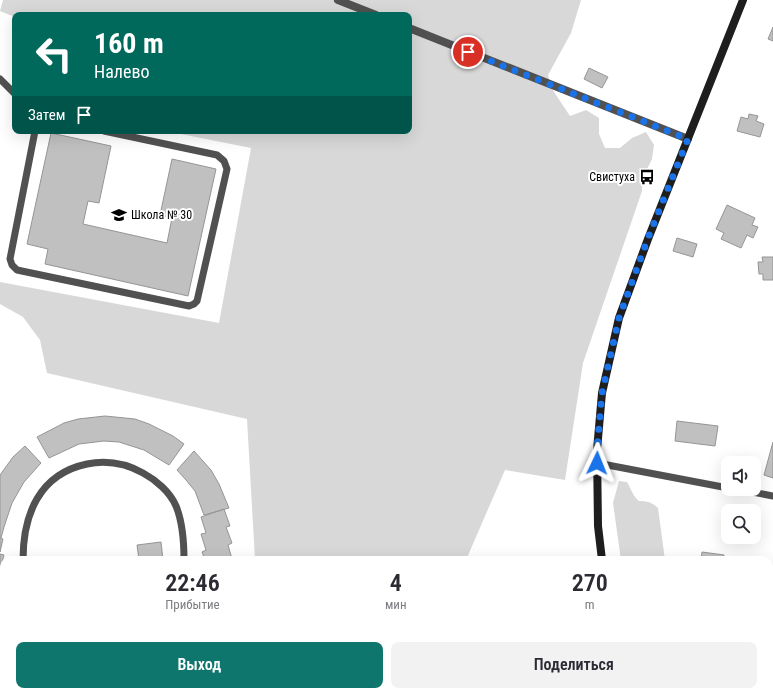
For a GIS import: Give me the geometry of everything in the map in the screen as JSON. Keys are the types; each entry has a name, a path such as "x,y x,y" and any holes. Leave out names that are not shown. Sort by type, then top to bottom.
{"main road":[{"path":"602,556 598,526 597,450 602,393 619,318 648,238 743,0"}],"street":[{"path":"338,0 368,12"},
{"path":"412,29 688,139"}],"lane":[{"path":"0,79 12,91"},
{"path":"34,134 10,259 12,265 17,270 189,306 194,304 197,301 226,169 224,161 216,156 117,134"},
{"path":"23,556 26,526 33,505 45,486 60,474 79,466 99,461 119,463 135,468 150,477 164,489 176,505 181,520 184,556"},
{"path":"597,463 721,487"},
{"path":"761,494 773,496"}],"shaded area":[{"path":"3,0 581,0 571,33 548,75 552,89 570,116 586,110 599,118 599,134 605,148 620,148 632,138 646,132 654,145 652,159 642,179 642,191 583,363 565,480 505,470 468,556 255,556 247,419 47,373 40,340 23,317 0,304 0,282 219,323 251,148 181,134 412,134 412,12 12,12 12,16 0,11"},
{"path":"619,481 627,482 639,501 649,502 658,508 664,556 620,556 613,503"}],"building":[{"path":"773,27 773,41 768,39"},
{"path":"589,68 608,77 602,88 584,79"},
{"path":"749,114 758,116 756,121 764,124 760,137 737,131 741,117 748,119"},
{"path":"51,134 111,146 99,203 88,201 83,224 167,243 172,218 160,215 172,159 216,169 188,296 45,264 48,249 27,244"},
{"path":"727,205 755,218 752,225 758,227 753,238 747,235 741,248 721,239 724,233 716,229"},
{"path":"677,238 697,244 693,257 673,251"},
{"path":"762,257 773,257 773,280 763,280 763,274 759,274 758,262 763,262"},
{"path":"105,416 135,419 173,436 184,444 169,465 144,450 119,442 104,441 79,444 49,458 37,437 64,423 78,419"},
{"path":"677,421 718,426 715,446 675,441"},
{"path":"773,442 773,478 764,475"},
{"path":"25,446 41,463 24,482 12,503 1,538 3,539 0,552 0,475 13,457"},
{"path":"194,451 211,470 219,484 229,508 204,515 195,491 177,470"},
{"path":"224,509 230,526 226,527 232,543 228,545 231,556 204,556 202,552 206,550 201,534 206,533 201,517"},
{"path":"161,542 163,556 138,556 137,545"},
{"path":"702,552 724,555 724,556 702,556"}],"place":[{"name":"Свистуха","path":"647,177"},
{"name":"Школа № 30","path":"119,215"}],"route":[{"path":"468,52 688,139 648,238 619,318 602,393 597,463"}]}
